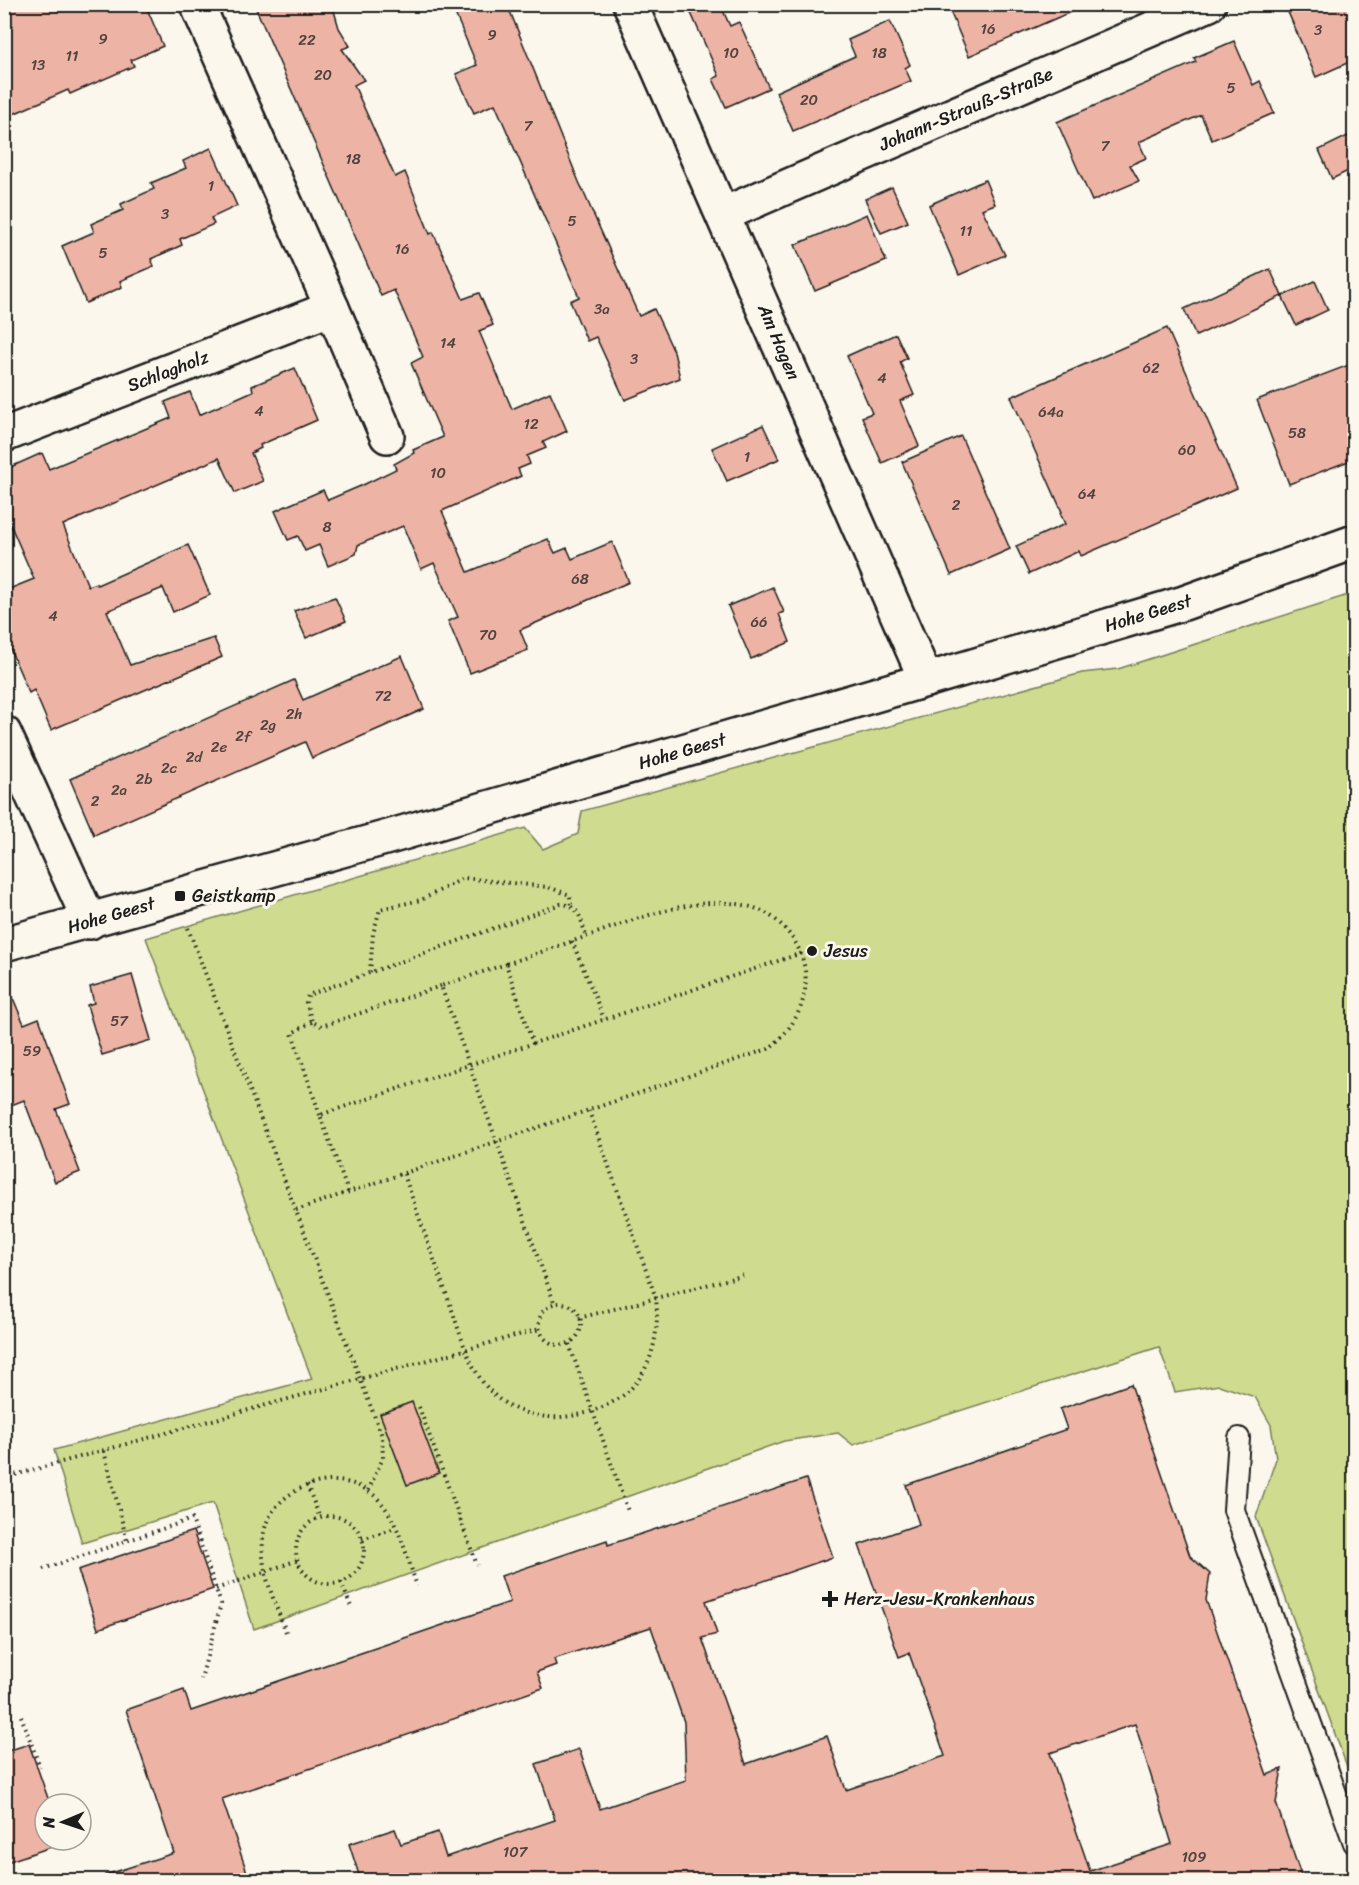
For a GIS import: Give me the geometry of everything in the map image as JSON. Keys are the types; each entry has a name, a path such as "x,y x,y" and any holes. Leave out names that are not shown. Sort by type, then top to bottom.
{"street":[{"path":"197,4 387,436"},
{"name":"Am Hagen","path":"630,4 724,214 926,680"},
{"name":"Johann-Strauß-Straße","path":"724,214 1209,4"},
{"name":"Schlagholz","path":"4,435 332,308"},
{"name":"Hohe Geest","path":"4,944 90,922 926,680 1184,603 1354,542"},
{"path":"4,733 90,922"}],"lane":[{"path":"1239,1438 1234,1510 1354,1843"}],"path":[{"path":"370,972 373,934 380,909 422,900 465,878 549,886 570,895 571,905"},
{"path":"312,1022 306,1002 308,995 531,913 561,904 571,905 578,911 586,936"},
{"path":"296,1210 589,1112 768,1049 782,1039 800,1012 806,977 802,953 777,919 761,909 736,904 700,904 673,907 322,1026 312,1022"},
{"path":"187,926 385,1449 368,1491"},
{"path":"572,941 604,1019"},
{"path":"320,1115 802,953"},
{"path":"506,964 534,1044"},
{"path":"441,986 555,1305"},
{"path":"312,1022 292,1033 348,1192"},
{"path":"404,1174 466,1350 480,1379 510,1406 543,1417 582,1415 623,1395 639,1379 656,1340 656,1298 589,1112"},
{"path":"579,1318 745,1275"},
{"path":"555,1305 572,1307 579,1318 580,1332 569,1344 549,1342 540,1329 542,1314 555,1305"},
{"path":"4,1478 540,1329"},
{"path":"569,1344 628,1511"},
{"path":"419,1407 477,1565"},
{"path":"104,1451 127,1541"},
{"path":"286,1632 265,1571 263,1538 268,1518 281,1501 307,1485 332,1481 368,1491 379,1499 395,1528 417,1586"},
{"path":"307,1485 320,1518"},
{"path":"330,1516 348,1521 362,1539 363,1561 352,1576 341,1582 323,1583 314,1580 304,1571 298,1560 297,1548 302,1532 320,1518 330,1516"},
{"path":"43,1569 192,1519 221,1604 201,1679"},
{"path":"362,1539 395,1528"},
{"path":"216,1589 298,1560"},
{"path":"341,1582 352,1609"},
{"path":"21,1716 40,1767"}],"green space":[{"path":"1354,593 1354,1786 1256,1517 1276,1459 1271,1425 1255,1397 1219,1385 1175,1392 1159,1347 853,1445 838,1433 784,1441 254,1629 213,1503 82,1543 54,1450 312,1379 146,938 525,828 543,849 578,834 582,811 1082,673 1118,669"}],"building":[{"path":"4,4 145,4 163,46 131,60 134,66 70,94 68,90 4,118"},
{"path":"254,4 332,4 339,28 350,46 342,49 364,80 354,85 395,177 405,172 430,234 433,232 463,299 479,293 493,325 479,331 512,409 550,392 567,431 543,442 546,448 527,456 530,464 518,469 521,476 442,511 468,572 548,539 555,553 567,548 572,559 612,542 629,582 520,630 528,650 470,673 448,621 458,617 434,563 421,569 403,526 358,545 356,554 328,566 319,545 305,551 298,536 288,540 275,511 323,490 328,500 363,485 396,469 394,464 414,453 413,450 443,437 411,363 423,357 394,290 381,296"},
{"path":"451,4 507,4 579,182 639,316 654,309 674,352 680,378 625,400 596,337 587,341 570,301 579,297 495,104 474,113 456,74 477,65"},
{"path":"687,4 720,4 730,26 739,22 769,88 726,107 713,79 719,76"},
{"path":"947,4 1089,4 969,56"},
{"path":"1304,4 1350,4 1354,16 1354,60 1316,77 1288,12"},
{"path":"890,21 910,65 905,68 911,81 793,131 776,92 855,56 848,40"},
{"path":"1234,41 1253,85 1260,81 1274,113 1212,140 1201,115 1139,142 1146,158 1130,165 1139,181 1092,201 1057,122 1196,62 1194,58"},
{"path":"1354,133 1354,168 1332,179 1319,150"},
{"path":"211,148 237,206 211,218 214,224 180,239 182,245 151,259 154,266 120,281 122,287 86,303 62,246 94,232 91,224 123,210 121,204 154,189 151,183 186,168 183,161"},
{"path":"985,180 995,204 982,209 1005,255 959,275 929,205"},
{"path":"892,187 908,222 881,233 865,199"},
{"path":"867,214 886,261 815,291 795,245"},
{"path":"1270,269 1282,296 1196,336 1184,309"},
{"path":"1315,281 1328,310 1296,325 1282,296"},
{"path":"1167,328 1237,488 1081,556 1079,551 1029,574 1016,546 1065,524 1060,513 1062,512 1011,397"},
{"path":"896,334 907,358 900,362 914,395 900,401 919,446 882,463 862,417 872,413 847,356"},
{"path":"1354,363 1354,459 1289,484 1257,400"},
{"path":"295,368 317,420 260,445 261,448 251,453 263,481 235,493 219,458 63,525 88,586 96,583 97,585 188,545 210,595 173,612 163,588 107,611 130,665 214,638 222,657 51,730 34,690 29,693 4,635 4,591 34,579 4,510 4,470 42,453 49,469 171,418 165,402 190,392 199,415 253,391 252,386"},
{"path":"763,425 779,459 727,481 712,448"},
{"path":"961,436 1010,549 951,575 902,462"},
{"path":"773,587 784,612 779,614 790,642 751,659 728,606"},
{"path":"335,597 346,621 306,638 294,611"},
{"path":"402,656 424,709 312,758 305,742 94,835 70,779 294,680 303,700"},
{"path":"132,975 151,1040 102,1055 87,1005 94,1003 90,987"},
{"path":"4,977 24,1024 39,1018 70,1104 56,1109 80,1172 55,1182 24,1100 4,1108"},
{"path":"1131,1384 1190,1556 1210,1574 1206,1600 1267,1775 1282,1769 1276,1803 1303,1881 361,1881 349,1844 395,1829 401,1844 438,1832 446,1857 555,1820 536,1764 579,1749 600,1809 686,1780 684,1722 651,1627 554,1659 556,1665 537,1672 543,1688 222,1799 250,1881 106,1881 105,1875 174,1853 126,1710 184,1690 191,1711 510,1602 501,1576 607,1540 608,1545 806,1479 833,1557 706,1601 717,1634 702,1638 746,1764 827,1736 846,1790 945,1756 909,1653 899,1657 859,1545 919,1524 906,1485 1067,1429 1060,1409","holes":["1135,1724 1172,1844 1090,1871 1050,1753"]},
{"path":"412,1402 439,1473 407,1485 380,1414"},
{"path":"193,1531 213,1589 98,1629 78,1570"},
{"path":"29,1744 46,1792 33,1792 33,1852 36,1852 4,1863 4,1752"}],"place":[{"name":"Geistkamp","path":"180,896"},
{"name":"Jesus","path":"812,951"},
{"name":"Herz-Jesu-Krankenhaus","path":"830,1599"}]}
